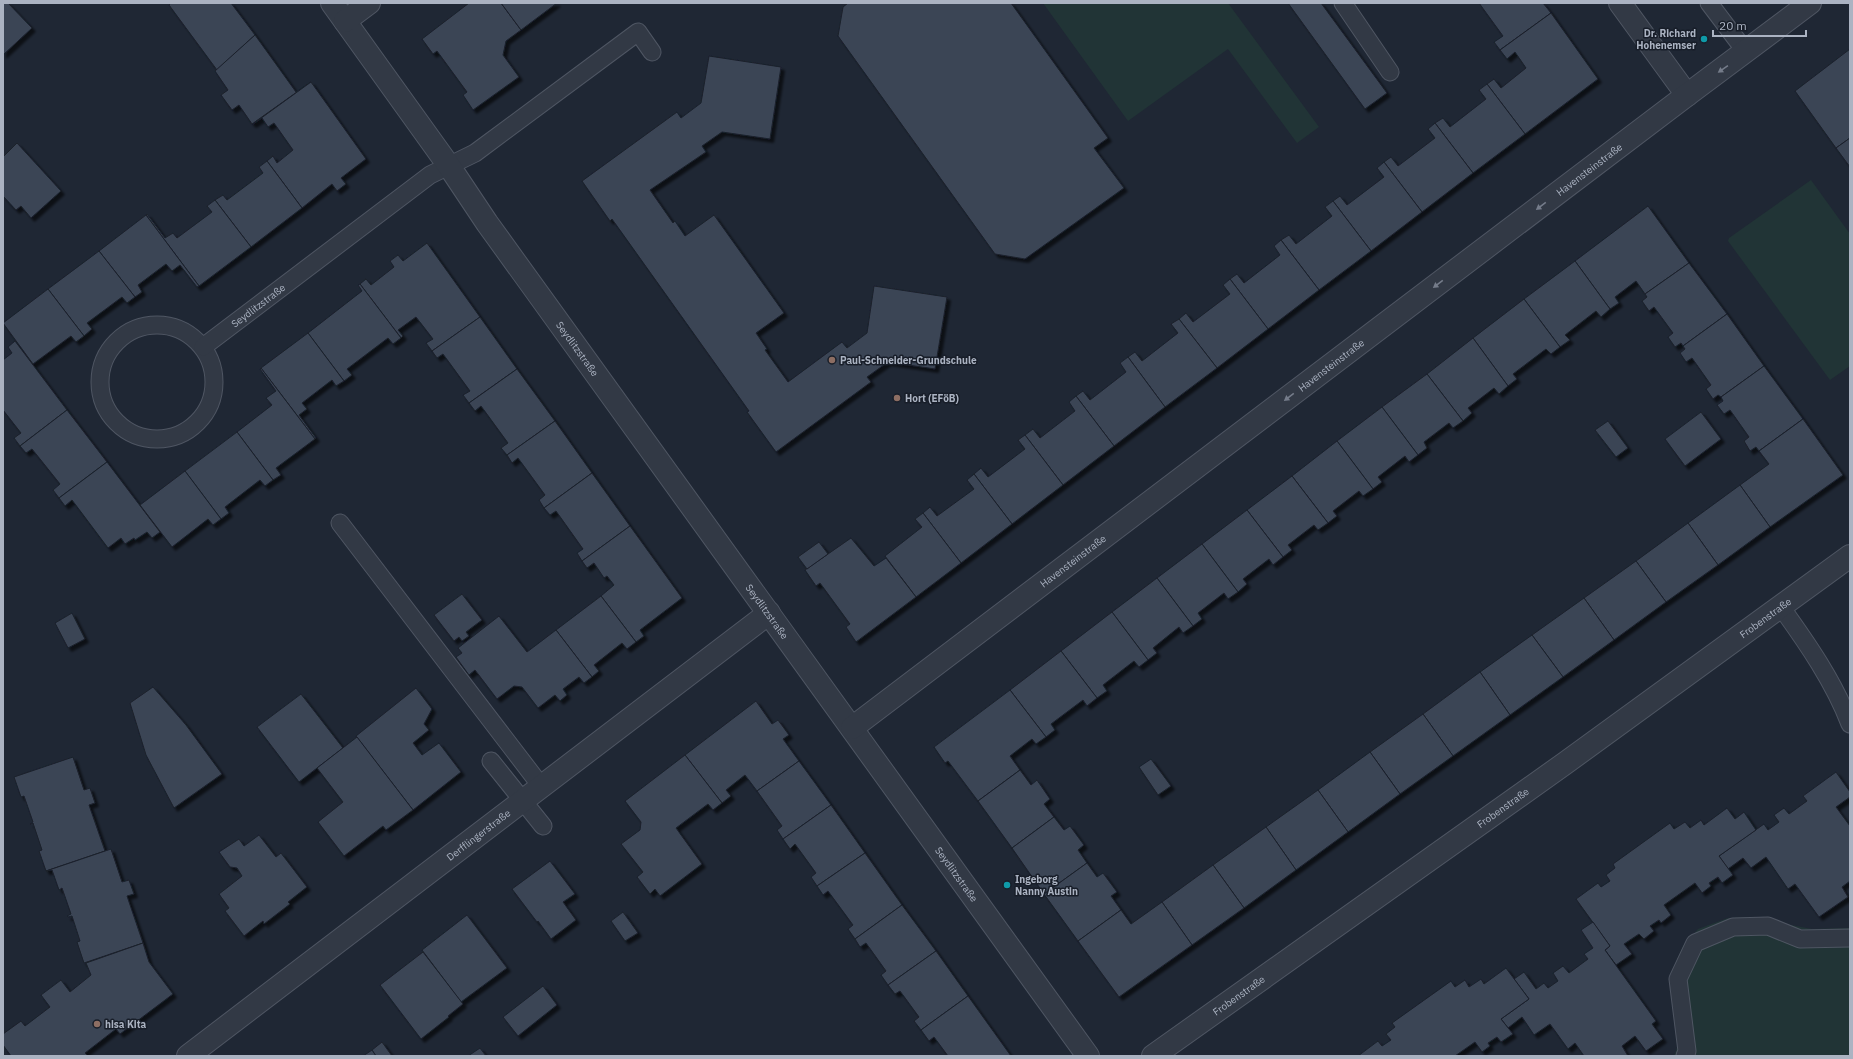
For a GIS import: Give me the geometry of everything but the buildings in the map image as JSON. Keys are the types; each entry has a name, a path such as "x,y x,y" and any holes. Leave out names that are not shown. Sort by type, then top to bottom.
{"street":[{"name":"Seydlitzstraße","path":"332,3 449,166 492,229 1088,1056"},
{"path":"345,21 369,3"},
{"path":"1620,3 1687,95"},
{"name":"Havensteinstraße","path":"852,728 1810,3"},
{"name":"Frobenstraße","path":"1153,1056 1497,812 1850,556"},
{"name":"Derfflingerstraße","path":"188,1056 769,613"}],"lane":[{"path":"1343,3 1390,72"},
{"path":"1709,3 1746,52"},
{"path":"449,166 475,153 638,32 652,52"},
{"name":"Seydlitzstraße","path":"203,347 430,175 449,166"},
{"path":"158,324 175,327 190,335 203,347 212,363 215,381 214,395 204,416 191,428 174,437 152,439 138,436 121,426 111,416 102,396 100,379 104,362 112,347 124,336 141,327 158,324"},
{"path":"340,523 541,786"},
{"path":"1781,607 1807,643 1845,711 1850,724"},
{"path":"491,760 543,826"},
{"path":"1685,1056 1687,1051 1678,979 1695,943 1733,927 1768,926 1800,939 1850,938"}],"shaded area":[{"path":"1043,3 1228,3 1319,127 1297,143 1228,49 1128,121"},
{"path":"1811,180 1850,234 1850,366 1830,380 1728,241 1729,238"},
{"path":"1749,917 1812,929 1850,928 1850,1056 1674,1056 1679,1042 1672,990 1673,969 1683,946 1698,929 1728,918"}],"place":[{"name":"Dr. Richard Hohenemser","path":"1704,39"},
{"name":"Paul-Schneider-Grundschule","path":"832,360"},
{"name":"Hort (EFöB)","path":"897,398"},
{"name":"Ingeborg Nanny Austin","path":"1007,885"},
{"name":"hisa Kita","path":"97,1024"}]}
